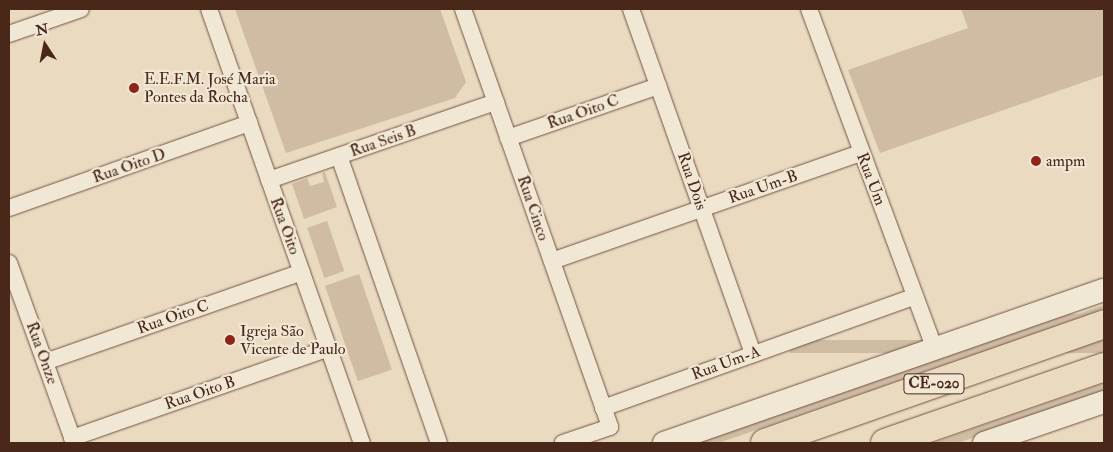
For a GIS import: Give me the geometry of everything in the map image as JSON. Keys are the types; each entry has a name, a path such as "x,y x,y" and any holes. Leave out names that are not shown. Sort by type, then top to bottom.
{"highway":[{"name":"CE-020","path":"765,443 1104,324"},
{"name":"CE-020","path":"886,443 1104,367"}],"main road":[{"path":"664,443 1104,290"},
{"path":"984,443 1104,402"}],"street":[{"path":"9,34 81,9"},
{"name":"Rua Oito","path":"209,9 362,443"},
{"name":"Rua Cinco","path":"463,9 603,408"},
{"name":"Rua Dois","path":"631,9 753,354"},
{"name":"Rua Um","path":"810,9 860,153 935,348"},
{"name":"Rua Oito C","path":"508,138 658,86"},
{"name":"Rua Seis B","path":"269,180 496,102"},
{"name":"Rua Oito D","path":"9,208 249,123"},
{"name":"Rua Um-B","path":"552,262 860,153"},
{"path":"339,156 439,443"},
{"name":"Rua Onze","path":"9,263 73,440"},
{"name":"Rua Oito C","path":"45,362 302,272"},
{"name":"Rua Um-A","path":"603,408 915,296"},
{"name":"Rua Oito B","path":"73,440 329,348"},
{"path":"563,443 610,427 603,408"}],"shaded area":[{"path":"235,9 440,9 466,82 455,98 286,153"},
{"path":"961,9 1104,9 1104,75 880,153 848,70 968,28"},
{"path":"325,172 337,207 304,219 292,184 307,178 310,186 324,182 322,173"},
{"path":"327,221 344,271 324,278 307,228"},
{"path":"359,274 392,369 358,381 325,286"},
{"path":"1104,305 1104,309 719,443 691,443 1062,314 1078,314"},
{"path":"790,340 1104,340 1104,353 790,353"},
{"path":"1104,383 1104,392 958,443 932,443"}],"place":[{"name":"E.E.F.M. José Maria Pontes da Rocha","path":"134,88"},
{"name":"ampm","path":"1036,161"},
{"name":"Igreja São Vicente de Paulo","path":"230,340"}]}
